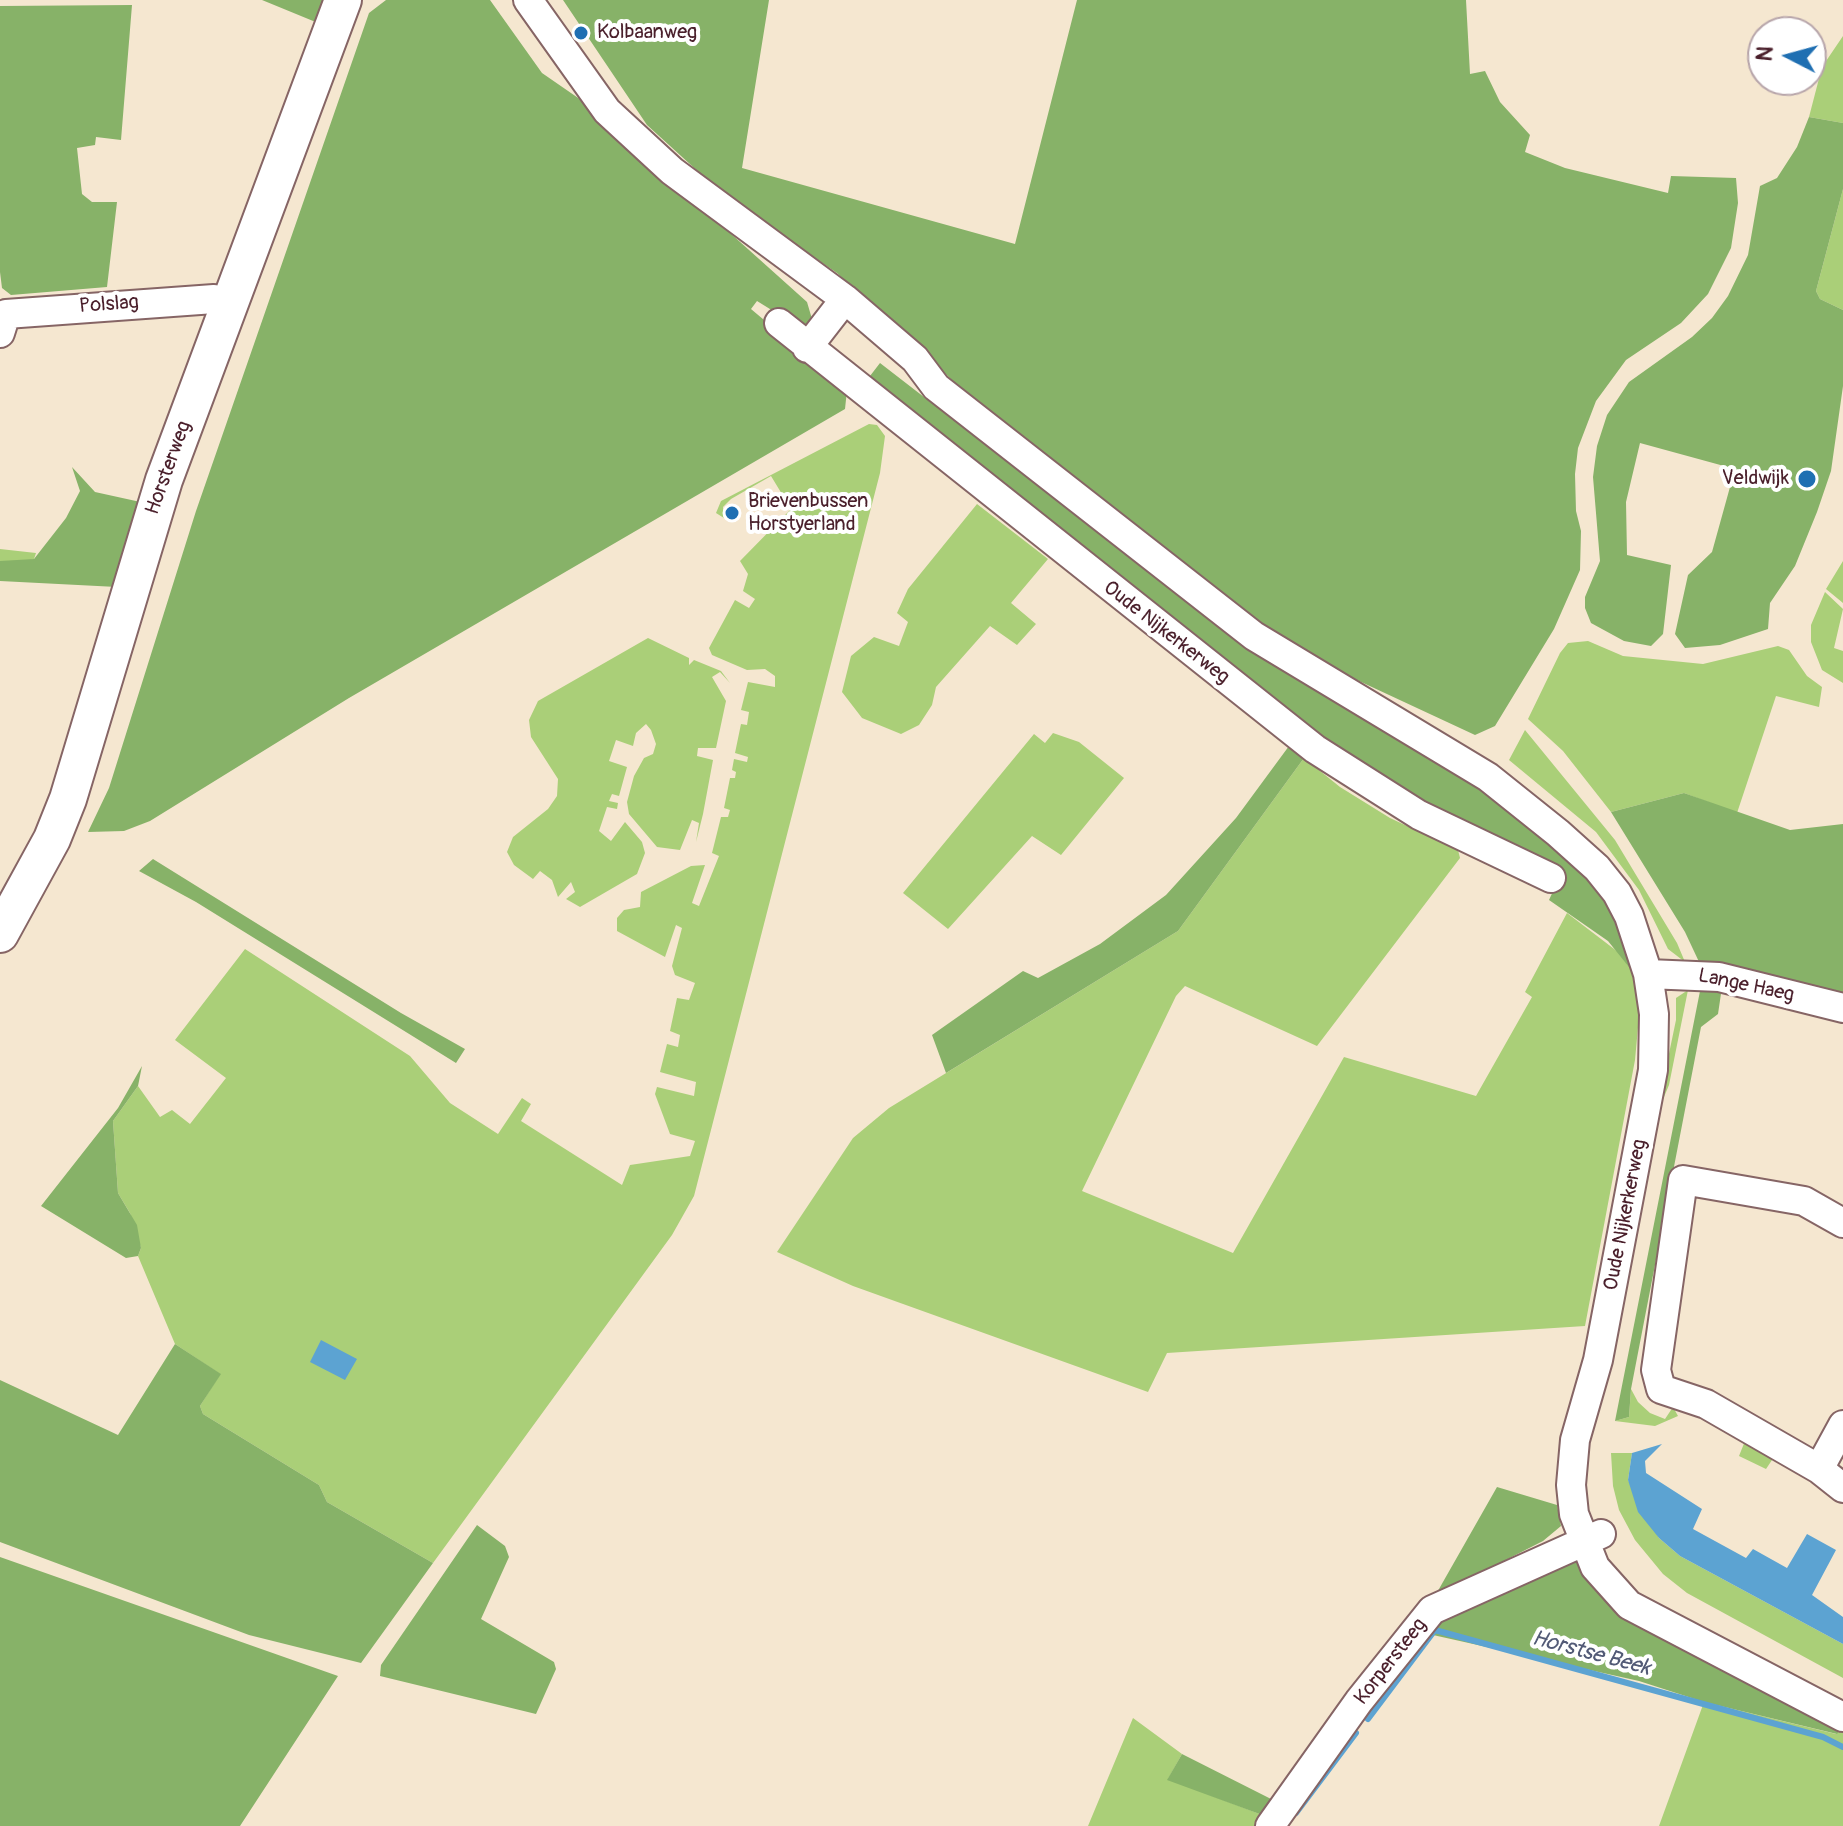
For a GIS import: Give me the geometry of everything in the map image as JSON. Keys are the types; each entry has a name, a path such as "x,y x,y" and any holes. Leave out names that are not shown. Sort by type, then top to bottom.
{"main road":[{"name":"Horsterweg","path":"0,934 52,839 68,799 141,546 343,0"}],"street":[{"name":"Oude Nijkerkerweg","path":"528,0 607,111 672,171 728,215 787,253 839,307 915,359 936,387 1254,636 1311,672 1363,698 1448,729 1527,782 1611,857 1650,922 1670,1026 1653,1070 1598,1360 1572,1460 1572,1499 1592,1538 1604,1579 1629,1605 1843,1717"},
{"name":"Polslag","path":"0,333 6,314 214,299 230,305"},
{"path":"807,348 839,307"},
{"name":"Oude Nijkerkerweg","path":"779,323 1315,749 1419,815 1551,878"},
{"name":"Lange Haeg","path":"1658,974 1719,977 1843,1008"},
{"path":"1843,1223 1804,1201 1683,1180 1656,1370 1661,1389 1706,1404 1819,1469 1843,1488"},
{"path":"1819,1469 1843,1425"},
{"name":"Korpersteeg","path":"1270,1826 1359,1701 1432,1610 1592,1538"}],"green space":[{"path":"262,0 324,0 318,23"},
{"path":"386,0 490,0 542,73 584,102 807,302 812,319 808,327 799,327 757,301 751,309 847,390 845,409 349,698 150,821 124,831 88,832 109,788 196,511 369,13"},
{"path":"563,0 769,0 742,168 1015,244 1077,0 1466,0 1470,74 1485,71 1500,102 1530,135 1525,152 1565,168 1668,193 1671,176 1736,178 1738,203 1731,248 1708,294 1681,323 1626,360 1596,401 1578,448 1575,474 1576,511 1581,531 1580,570 1554,629 1495,726 1475,735 1316,661 1219,596 995,420 837,273 725,196 647,125"},
{"path":"132,5 121,140 96,137 95,145 77,148 82,194 92,202 117,202 107,287 11,295 2,288 0,272 0,6"},
{"path":"1843,36 1843,123 1809,117 1814,96 1827,96 1827,60"},
{"path":"1809,117 1843,123 1843,189 1816,291 1820,299 1843,310 1843,386 1831,471 1817,512 1795,566 1770,603 1768,629 1720,645 1685,648 1675,634 1688,575 1712,552 1735,469 1640,443 1626,502 1627,555 1671,565 1663,634 1651,646 1624,641 1591,623 1585,608 1585,597 1600,561 1593,477 1597,446 1607,415 1629,382 1692,337 1712,318 1728,296 1748,255 1760,186 1777,178 1797,147"},
{"path":"1843,189 1843,310 1820,299 1816,291"},
{"path":"880,363 1242,643 1409,733 1565,848 1612,904 1633,972 1608,941 1549,900 1562,872 1453,821 1324,748 870,387 870,376"},
{"path":"869,424 877,425 885,436 880,473 694,1196 672,1235 433,1563 327,1502 319,1485 203,1414 200,1406 220,1374 175,1344 138,1256 141,1248 130,1213 118,1193 113,1121 138,1086 160,1117 172,1110 190,1124 226,1078 175,1040 245,949 410,1056 450,1103 498,1134 522,1098 531,1104 521,1121 622,1185 630,1165 690,1156 695,1141 670,1134 655,1094 657,1087 694,1096 696,1082 660,1072 667,1044 678,1047 680,1035 670,1031 677,998 689,1000 695,983 675,975 672,966 682,928 676,925 665,957 617,931 617,918 624,910 640,907 641,892 691,866 705,865 692,903 699,906 719,856 712,853 721,817 728,817 730,810 724,808 730,778 735,778 736,772 732,770 734,759 747,762 748,757 735,753 741,724 747,725 749,712 741,710 748,682 775,687 775,676 765,669 747,670 712,655 709,648 735,600 749,608 755,599 743,591 748,574 740,561 791,509 771,476 731,499 723,507 724,518 716,513 721,501"},
{"path":"72,467 95,492 145,503 117,587 0,581 0,561 34,559 66,518 80,491"},
{"path":"977,504 1048,559 1011,603 1036,624 1017,645 990,626 936,687 932,705 919,725 901,734 862,718 842,692 851,656 874,637 899,646 908,622 897,613 908,589"},
{"path":"0,549 36,553 34,559 27,561 0,561"},
{"path":"1843,561 1843,603 1826,589"},
{"path":"1825,592 1843,609 1834,648 1843,651 1843,683 1822,670 1811,642 1811,625"},
{"path":"648,638 689,658 689,665 694,660 721,671 730,683 720,672 712,677 726,701 716,748 698,748 697,756 713,760 696,842 699,823 692,820 680,850 657,847 629,814 627,802 634,776 644,758 653,754 656,744 646,724 636,733 633,746 616,740 609,761 627,767 619,796 612,794 609,801 618,803 617,809 607,807 599,831 611,841 625,822 642,842 645,853 637,874 580,907 566,899 575,892 571,882 558,897 552,880 540,871 533,879 514,865 507,852 513,837 548,809 557,796 558,779 531,737 529,720 538,701"},
{"path":"1588,641 1623,656 1703,664 1778,646 1789,650 1807,676 1822,687 1819,707 1776,696 1737,813 1684,793 1611,812 1563,751 1528,719 1560,653 1568,643"},
{"path":"1525,730 1615,840 1677,943 1685,962 1668,949 1639,890 1596,832 1509,760"},
{"path":"1053,733 1079,742 1124,778 1061,855 1032,836 948,929 903,893 1034,734 1045,743"},
{"path":"1289,746 1304,758 1178,931 946,1073 932,1035 1023,971 1038,978 1100,944 1166,895 1236,818"},
{"path":"1304,758 1340,787 1390,818 1458,850 1460,858 1317,1046 1185,986 1176,996 1082,1191 1233,1253 1344,1057 1476,1096 1532,997 1525,992 1567,913 1622,955 1633,972 1641,995 1635,1060 1585,1326 1167,1353 1148,1392 853,1286 777,1252 853,1138 889,1108 1178,931"},
{"path":"1684,793 1790,830 1843,824 1843,993 1700,964 1685,932 1611,812"},
{"path":"153,859 401,1013 465,1049 456,1063 196,902 139,871"},
{"path":"1701,986 1722,987 1718,1014 1701,1027 1631,1389 1629,1417 1615,1421"},
{"path":"1688,990 1669,1085 1656,1116 1676,1020 1676,998"},
{"path":"142,1066 138,1086 113,1121 118,1193 137,1225 141,1248 138,1256 126,1258 41,1206 118,1108"},
{"path":"175,1344 221,1374 200,1406 203,1414 319,1485 327,1502 433,1563 361,1663 249,1635 0,1542 0,1380 118,1435"},
{"path":"1631,1389 1638,1402 1650,1413 1665,1419 1673,1407 1678,1416 1655,1426 1615,1421 1629,1417"},
{"path":"1747,1436 1778,1451 1766,1469 1739,1456"},
{"path":"1611,1453 1632,1453 1628,1480 1659,1538 1680,1556 1843,1644 1843,1678 1687,1593 1663,1574 1635,1540 1619,1510 1613,1486"},
{"path":"1497,1487 1557,1505 1561,1526 1543,1541 1435,1596"},
{"path":"477,1525 505,1546 509,1557 481,1619 554,1662 556,1669 536,1714 380,1676 381,1665"},
{"path":"0,1557 338,1676 240,1826 0,1826"},
{"path":"1565,1560 1585,1562 1842,1728 1837,1734 1704,1702 1639,1681 1424,1633 1446,1612"},
{"path":"1704,1702 1836,1734 1843,1729 1843,1826 1659,1826"},
{"path":"1133,1718 1182,1754 1168,1779 1265,1816 1258,1826 1088,1826"},
{"path":"1182,1754 1275,1801 1265,1816 1167,1780"}],"water":[{"path":"321,1340 357,1359 345,1380 310,1362"},
{"path":"1662,1444 1645,1461 1646,1473 1702,1509 1693,1529 1746,1558 1753,1549 1787,1568 1807,1534 1836,1550 1812,1595 1843,1617 1843,1644 1680,1556 1659,1538 1638,1512 1628,1480 1632,1453"}],"waterway":[{"name":"Horstse Beek","path":"1368,1719 1435,1630 1823,1737 1843,1747"},
{"name":"Horstse Beek","path":"1296,1813 1356,1733"}],"place":[{"name":"Kolbaanweg","path":"581,33"},
{"name":"Veldwijk","path":"1807,479"},
{"name":"Brievenbussen Horstyerland","path":"732,513"}]}
